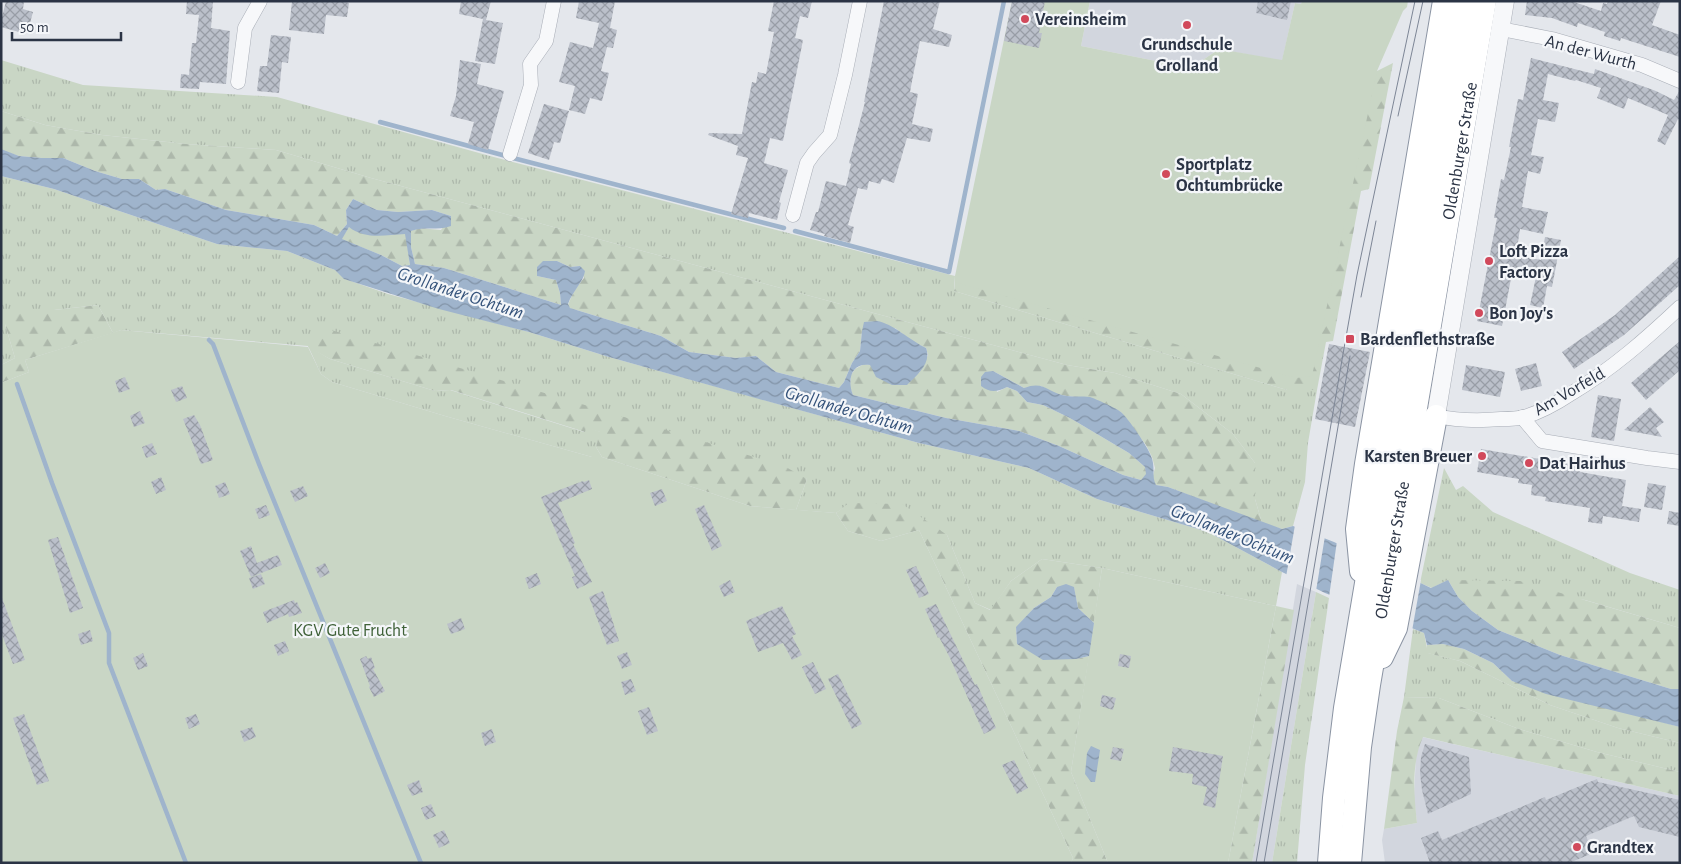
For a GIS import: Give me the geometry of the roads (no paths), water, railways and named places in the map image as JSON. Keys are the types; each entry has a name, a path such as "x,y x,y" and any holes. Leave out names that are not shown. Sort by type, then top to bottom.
{"highway":[{"path":"1381,559 1357,529 1367,455 1444,1"},
{"name":"Oldenburger Straße","path":"1350,863 1360,747 1369,685 1381,559 1464,1"},
{"name":"Oldenburger Straße","path":"1329,863 1334,798 1345,708 1375,614 1381,559 1484,1"},
{"path":"1381,559 1436,416"},
{"path":"1314,863 1316,839 1334,798"}],"street":[{"path":"238,82 246,28 260,1"},
{"path":"510,154 530,84 530,64 546,41 554,1"},
{"path":"793,215 807,163 830,135 845,75 860,1"},
{"path":"1436,416 1505,1"},
{"name":"An der Wurth","path":"1501,29 1552,39 1633,62 1680,81"},
{"name":"Am Vorfeld","path":"1436,416 1477,422 1522,417 1557,403 1616,364 1680,307"},
{"path":"1522,417 1542,441 1680,462"}],"water":[{"name":"Grollander Ochtum","path":"1,149 19,156 63,158 95,171 122,179 139,179 156,190 165,189 226,210 314,225 337,236 347,224 346,210 353,199 377,210 398,212 432,210 451,216 451,226 411,231 411,247 415,264 444,268 561,305 556,280 537,276 537,267 543,261 557,261 570,267 580,266 585,271 568,304 570,308 661,336 689,352 736,358 756,356 776,372 839,388 860,351 864,322 883,322 926,348 927,359 925,364 907,385 892,385 876,377 870,365 858,366 852,373 851,378 850,384 853,395 946,418 1019,431 1059,446 1123,475 1141,480 1146,474 1145,467 1129,453 1070,418 1043,405 1027,402 1017,391 1007,387 994,391 987,390 981,386 981,377 985,372 993,371 1024,388 1036,385 1067,396 1093,398 1121,412 1133,426 1151,456 1156,485 1168,487 1282,529 1293,526 1334,542 1431,588 1448,580 1458,597 1472,611 1498,630 1560,655 1671,689 1680,689 1680,727 1546,694 1512,681 1493,663 1464,649 1443,644 1427,645 1424,633 1325,593 1208,532 1097,499 1029,468 919,443 609,357 529,332 439,309 344,279 335,270 287,251 217,244 54,189 1,176","holes":["349,227 355,231 376,236 405,234 410,265 402,266 342,239"]},
{"path":"1066,584 1074,587 1078,608 1094,623 1089,656 1076,659 1043,660 1017,644 1016,627 1034,608 1051,597 1057,587"},
{"path":"1091,746 1100,750 1095,782 1091,782 1085,774 1087,753"}],"waterway":[{"path":"795,231 949,272 1004,1"},
{"path":"380,122 506,156"},
{"path":"513,158 784,228"},
{"path":"209,340 213,344 259,464 421,863"},
{"path":"17,384 109,633 109,663 186,863"}],"tram line":[{"path":"1256,863 1357,275 1415,1"},
{"path":"1398,116 1423,1"},
{"path":"1361,297 1376,221"},
{"path":"1264,863 1350,356"}],"place":[{"name":"Vereinsheim","path":"1025,19"},
{"name":"Grundschule Grolland","path":"1187,25"},
{"name":"Sportplatz Ochtumbrücke","path":"1166,174"},
{"name":"Loft Pizza Factory","path":"1489,261"},
{"name":"Bon Joy's","path":"1479,313"},
{"name":"Bardenflethstraße","path":"1350,339"},
{"name":"Karsten Breuer","path":"1482,456"},
{"name":"Dat Hairhus","path":"1529,463"},
{"name":"Grandtex","path":"1577,847"}],"park label":[{"name":"KGV Gute Frucht","path":"350,630"}]}
